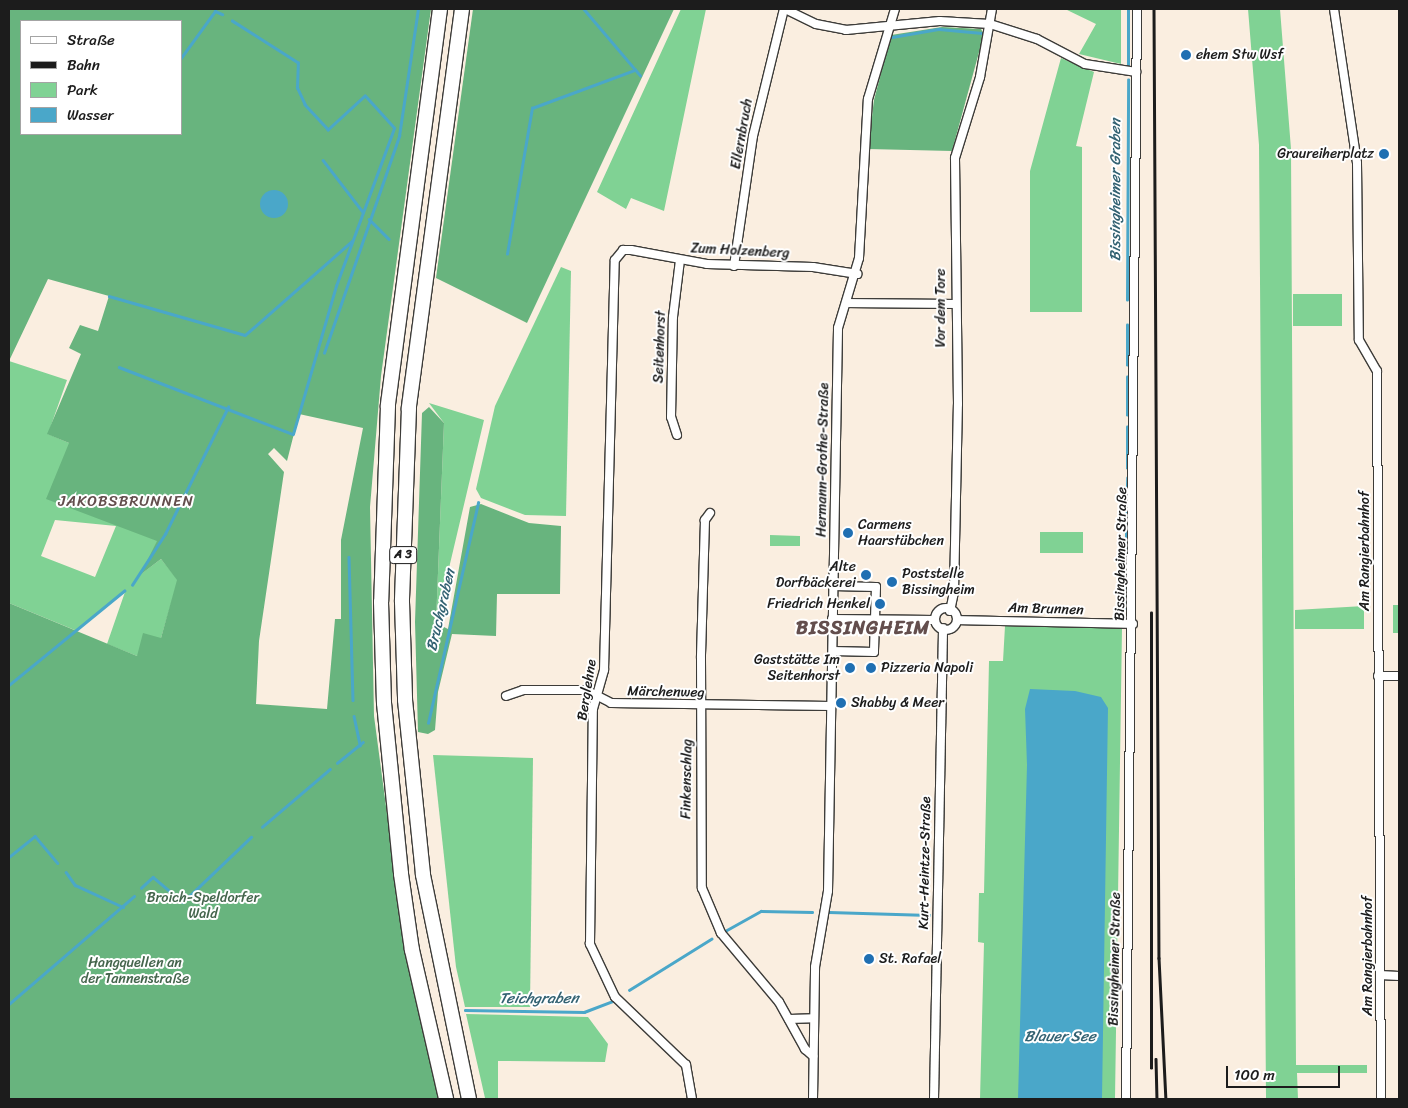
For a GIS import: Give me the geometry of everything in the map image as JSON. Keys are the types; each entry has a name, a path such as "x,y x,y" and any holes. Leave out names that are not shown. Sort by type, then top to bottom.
{"highway":[{"name":"A 3","path":"440,9 388,406 381,602 384,703 401,874 412,950 446,1099"},
{"name":"A 3","path":"462,9 409,408 402,602 405,700 423,875 469,1099"}],"street":[{"path":"784,9 829,27 888,28 940,21 990,24 1037,39 1086,64 1136,72"},
{"name":"Ellernbruch","path":"734,266 753,136 784,9"},
{"name":"Hermann-Grothe-Straße","path":"813,1099 815,967 828,891 838,328 857,274 868,99 895,9"},
{"name":"Vor dem Tore","path":"950,611 954,592 958,404 953,304 955,158 980,77 992,9"},
{"name":"Bissingheimer Straße","path":"1126,1099 1133,624 1137,9"},
{"name":"Am Rangierbahnhof","path":"1334,9 1357,163 1358,340 1377,371 1381,1099"},
{"name":"Zum Holzenberg","path":"623,250 680,260 734,266 813,268 857,274"},
{"name":"Berglehne","path":"623,250 615,260 604,670 597,696 590,944 615,997 686,1065 692,1099"},
{"name":"Seitenhorst","path":"677,435 671,417 672,346 680,260"},
{"path":"848,303 953,304"},
{"name":"Finkenschlag","path":"710,513 705,520 701,705 702,888 721,933 789,1019 805,1049 813,1056"},
{"path":"832,586 876,587 874,652 833,650"},
{"path":"934,620 939,611 950,611 958,620"},
{"path":"832,619 934,620 943,628"},
{"name":"Am Brunnen","path":"943,628 954,628 958,620 1133,624"},
{"name":"Kurt-Heintze-Straße","path":"934,1099 943,628"},
{"path":"1378,676 1399,676"},
{"name":"Märchenweg","path":"506,696 523,690 586,690 611,703 831,706"},
{"path":"1380,975 1399,976"},
{"path":"789,1019 814,1018"}],"green space":[{"name":"Broich-Speldorfer Wald","path":"9,9 431,9 381,376 370,507 374,716 405,949 439,1099 9,1099 9,603 137,656 143,633 161,638 177,580 161,559 140,575 157,541 46,499 69,443 47,434 81,354 69,348 80,325 98,331 109,296 48,279 9,361","holes":["299,414 363,428 341,540 341,619 335,619 327,709 256,704 259,641 284,472 268,454 274,448 287,461"]},
{"path":"473,9 674,9 527,323 436,278"},
{"path":"681,9 706,9 664,211 631,198 626,209 597,192"},
{"path":"1065,9 1121,9 1121,64 1079,54 1096,24"},
{"path":"1248,9 1280,9 1291,149 1296,1065 1367,1065 1367,1073 1297,1073 1298,1099 1266,1099 1259,145"},
{"path":"942,27 981,29 984,34 952,151 868,149 874,100 891,35"},
{"path":"1061,58 1094,72 1076,146 1082,147 1082,312 1030,312 1030,171"},
{"path":"561,267 571,271 566,516 525,515 481,498 476,489 495,406"},
{"path":"1293,294 1342,294 1342,326 1293,326"},
{"path":"9,361 67,380 48,434 69,443 158,541 141,574 161,559 178,580 161,638 137,656 107,644 125,592 77,631 9,603","holes":["55,520 116,526 95,577 41,556"]},
{"path":"429,403 484,420 436,623 444,423"},
{"path":"429,407 444,423 436,623 448,629 470,507 481,504 529,523 561,526 560,594 497,594 496,636 452,634 438,692 435,730 428,734 418,732 415,622 422,413"},
{"path":"1040,532 1083,532 1083,553 1040,553"},
{"path":"770,535 800,536 800,546 770,546"},
{"path":"1393,605 1399,605 1399,633 1393,633"},
{"path":"1364,606 1364,629 1295,629 1295,610"},
{"path":"1005,626 1122,628 1115,1099 980,1099 984,943 978,942 979,893 984,893 989,661 1003,661"},
{"path":"433,755 533,758 530,1007 465,1007 456,967"},
{"path":"466,1014 588,1017 608,1044 605,1062 498,1061 498,1099 485,1098"}],"water":[{"path":"274,190 284,194 288,204 284,214 274,218 264,214 260,204 264,194"},
{"name":"Blauer See","path":"1030,689 1075,691 1101,697 1108,708 1102,1099 1018,1099 1027,765 1025,709"}],"waterway":[{"path":"324,353 399,136 418,9"},
{"path":"584,9 640,75"},
{"name":"Bissingheimer Graben","path":"1128,9 1128,66"},
{"path":"182,57 215,11 222,14"},
{"path":"119,367 293,434 336,286 394,128 365,96 328,130 305,105 297,88 298,63 232,21"},
{"path":"892,37 939,29 982,33"},
{"path":"507,254 532,108 635,70"},
{"name":"Bissingheimer Graben","path":"1127,300 1128,80"},
{"path":"323,160 363,212"},
{"path":"369,219 389,239"},
{"path":"109,296 245,335 352,241"},
{"name":"Bissingheimer Graben","path":"1127,325 1127,365"},
{"name":"Bissingheimer Graben","path":"1127,377 1127,415"},
{"path":"132,585 165,534 228,407"},
{"name":"Bissingheimer Graben","path":"1127,427 1127,468"},
{"name":"Bissingheimer Graben","path":"1126,514 1127,478"},
{"name":"Bruchgraben","path":"428,723 478,503"},
{"name":"Bissingheimer Graben","path":"1126,525 1126,609"},
{"path":"349,557 353,700"},
{"path":"9,685 124,591"},
{"path":"354,716 360,745"},
{"path":"337,763 363,742"},
{"path":"262,827 330,769"},
{"path":"9,857 35,836 58,863"},
{"path":"141,888 153,877 183,902 251,837"},
{"path":"66,872 75,885 123,907"},
{"path":"9,1004 134,896"},
{"name":"Teichgraben","path":"725,931 761,911 812,912"},
{"name":"Teichgraben","path":"829,912 929,915"},
{"name":"Teichgraben","path":"629,990 711,939"},
{"name":"Teichgraben","path":"465,1010 584,1012 612,1001"}],"railway":[{"path":"1154,9 1159,958 1166,1099"},
{"path":"1151,613 1151,1068"},
{"path":"1156,1059 1157,1099"}],"place":[{"name":"ehem Stw Wsf","path":"1186,55"},
{"name":"Graureiherplatz","path":"1384,154"},
{"name":"Carmens Haarstübchen","path":"848,533"},
{"name":"Alte Dorfbäckerei","path":"866,575"},
{"name":"Poststelle Bissingheim","path":"892,582"},
{"name":"Friedrich Henkel","path":"880,604"},
{"name":"Gaststätte Im Seitenhorst","path":"850,668"},
{"name":"Pizzeria Napoli","path":"871,668"},
{"name":"Shabby & Meer","path":"841,703"},
{"name":"St. Rafael","path":"869,959"}],"district":[{"name":"JAKOBSBRUNNEN","path":"126,502"},
{"name":"BISSINGHEIM","path":"863,628"}],"park label":[{"name":"Hangquellen an der Tannenstraße","path":"135,972"}]}
